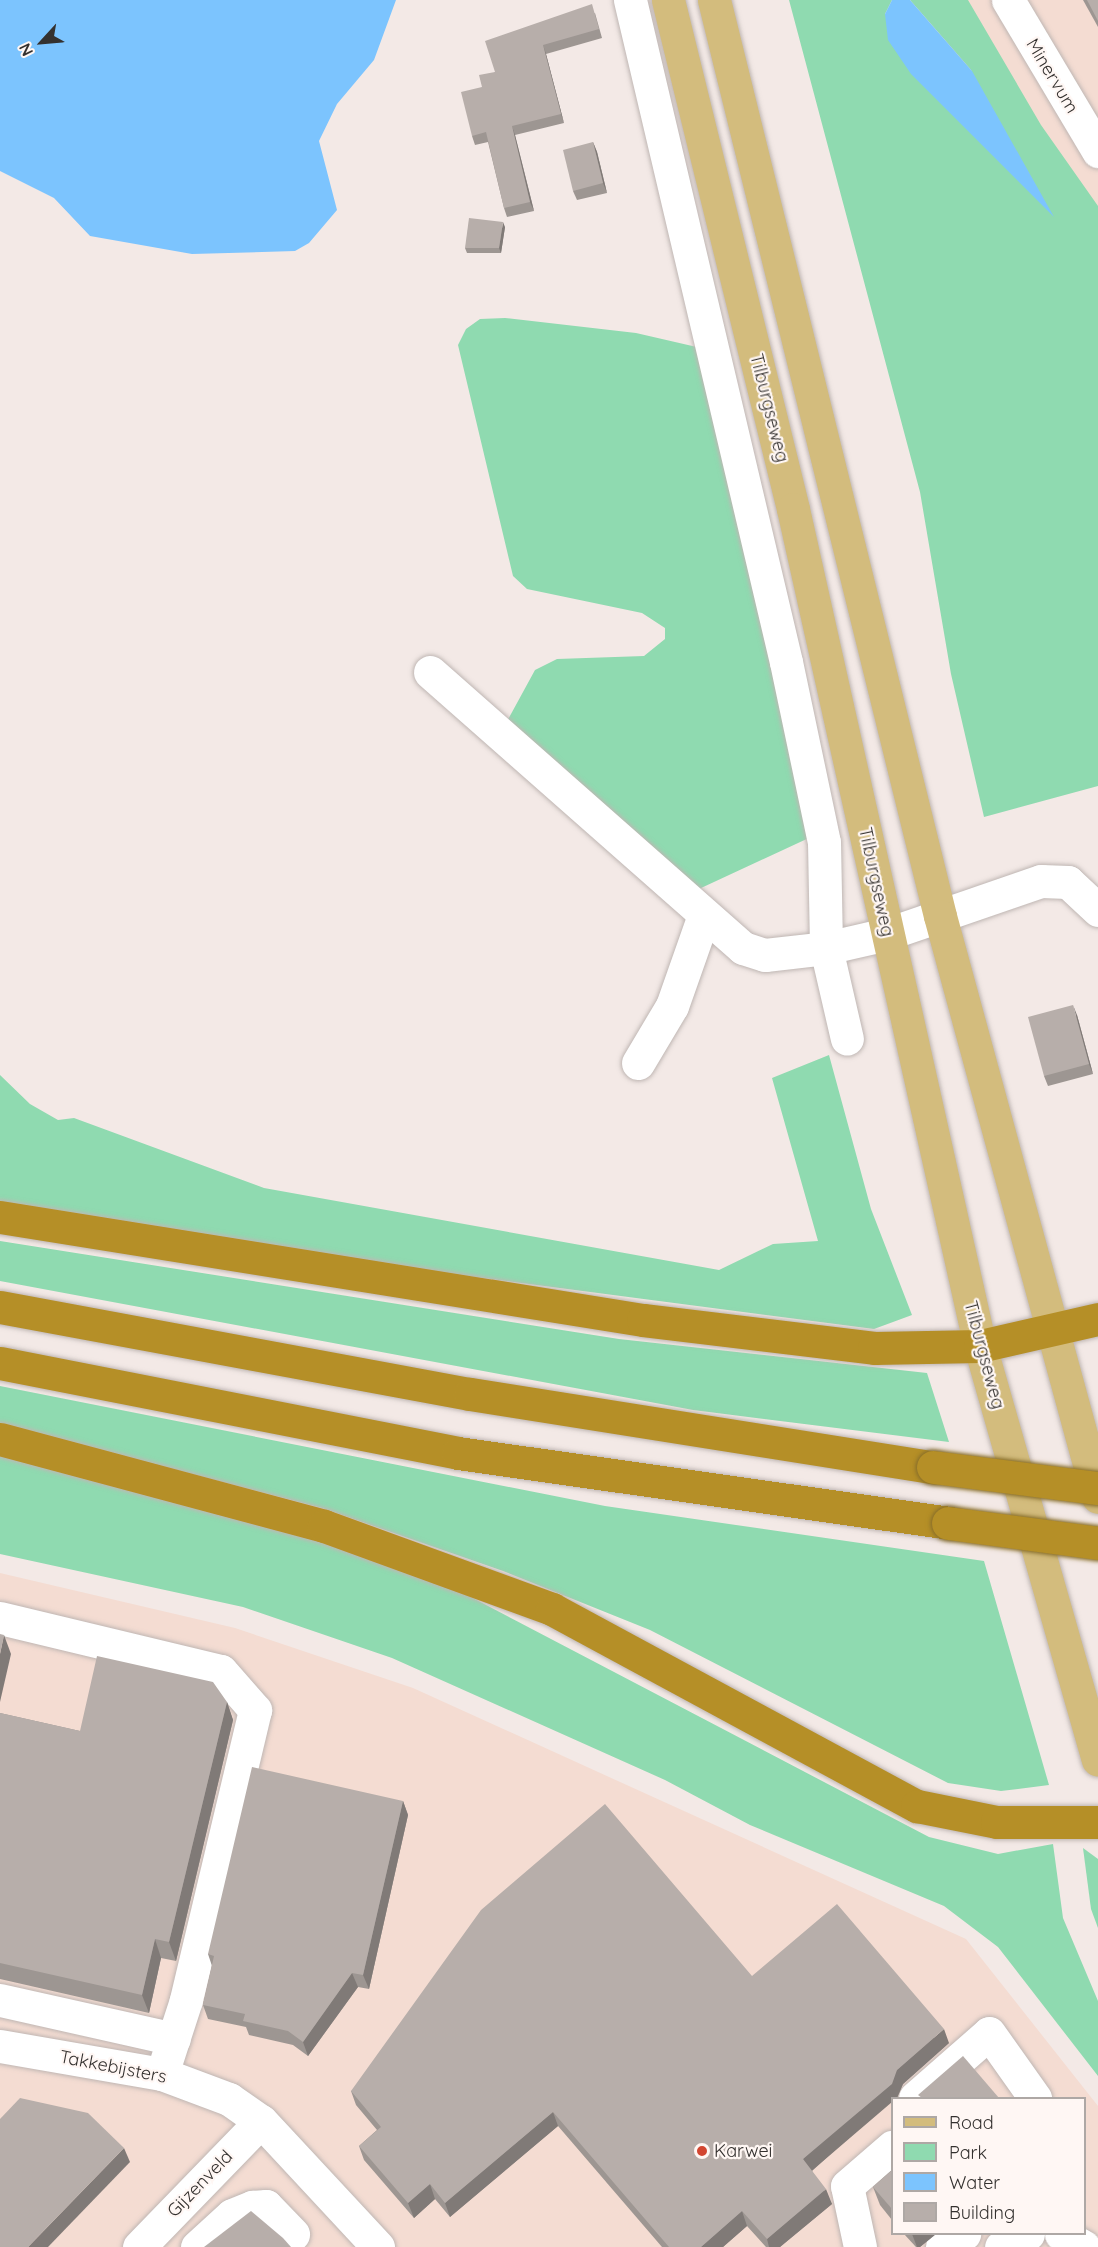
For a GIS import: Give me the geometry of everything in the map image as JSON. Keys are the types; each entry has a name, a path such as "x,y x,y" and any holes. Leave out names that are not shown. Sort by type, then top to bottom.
{"highway":[{"path":"0,1216 752,1335 874,1348 980,1346 1050,1332 1098,1319"},
{"path":"0,1307 470,1394 933,1467 1098,1488"},
{"path":"0,1363 458,1453 1098,1543"},
{"path":"0,1439 324,1526 552,1609 917,1806 997,1822 1098,1822"}],"main road":[{"name":"Tilburgseweg","path":"668,0 793,509 980,1346 1098,1759"},
{"path":"714,0 940,916 1050,1332 1098,1497"}],"street":[{"path":"630,0 819,820 826,948 847,1039"},
{"name":"Minervum","path":"1008,0 1098,151"},
{"path":"430,672 703,918 742,948 765,955 826,948 887,934 1041,881 1068,882 1098,910"},
{"path":"638,1063 672,1006 703,918"},
{"path":"0,1618 221,1671 255,1710 174,2039 162,2074"},
{"path":"0,2000 174,2039"},
{"path":"916,2097 989,2033 1034,2097"},
{"name":"Takkebijsters","path":"0,2046 162,2074 229,2099 261,2121 378,2247"},
{"name":"Gijzenveld","path":"142,2246 261,2121"},
{"path":"860,2247 848,2186 891,2148"},
{"path":"198,2247 232,2215 252,2207 266,2206 292,2234"},
{"path":"942,2247 962,2235"},
{"path":"1001,2247 1026,2235"},
{"path":"1063,2235 1084,2247"}],"shaded area":[{"path":"914,0 1098,0 1098,235"},
{"path":"0,1573 235,1628 413,1688 966,1939 1098,2106 1098,2247 0,2247"}],"green space":[{"path":"789,0 892,0 885,14 972,71 910,0 968,0 1041,125 1098,206 1098,786 984,817 951,674 920,492"},
{"path":"505,318 636,333 701,348 811,837 686,895 505,725 535,670 557,659 644,656 665,639 665,628 642,613 527,589 513,576 458,345 466,329 480,319"},
{"path":"829,1055 871,1209 912,1315 874,1329 260,1249 0,1208 0,1075 30,1104 58,1120 74,1118 264,1188 719,1270 773,1244 818,1241 772,1078"},
{"path":"0,1241 619,1339 927,1373 949,1442 693,1410 0,1281"},
{"path":"0,1386 605,1506 984,1561 1049,1785 1001,1791 948,1783 650,1630 503,1571 322,1508 0,1424"},
{"path":"0,1453 304,1532 469,1596 929,1837 998,1854 1053,1844 1063,1918 1098,2001 1098,2076 998,1947 944,1906 750,1825 665,1780 392,1658 243,1607 0,1554"},
{"path":"1083,1848 1098,1859 1098,1928 1091,1909"}],"water":[{"path":"0,0 396,0 374,60 337,104 319,141 337,210 309,243 295,251 192,254 90,236 54,198 0,171"},
{"path":"892,0 910,0 972,71 1054,217 911,74 888,40 885,14"}],"building":[{"path":"1087,0 1098,0 1098,21"},
{"path":"592,4 599,29 543,45 561,114 512,126 530,202 504,208 486,132 472,136 461,92 482,87 479,75 495,72 485,41"},
{"path":"593,142 603,183 573,191 563,150"},
{"path":"469,218 503,222 499,248 465,248"},
{"path":"1073,1005 1089,1064 1044,1076 1028,1017"},
{"path":"0,1634 4,1635 0,1654"},
{"path":"97,1656 213,1682 227,1702 169,1942 155,1939 142,1995 0,1963 0,1713 80,1731"},
{"path":"252,1767 403,1801 363,1975 352,1973 303,2042 288,2031 243,2021 245,2014 203,2005 214,1956 208,1954"},
{"path":"605,1804 752,1976 837,1904 944,2029 897,2070 892,2084 803,2159 826,2189 767,2239 742,2211 701,2247 669,2247 553,2112 445,2203 430,2184 408,2203 359,2146 381,2127 351,2091 481,1910"},
{"path":"963,2056 998,2097 921,2097 918,2095"},
{"path":"20,2098 88,2113 124,2148 28,2247 0,2247 0,2119"},
{"path":"891,2171 891,2208 873,2187"},
{"path":"251,2211 291,2247 204,2247"}],"place":[{"name":"Karwei","path":"702,2151"}]}
